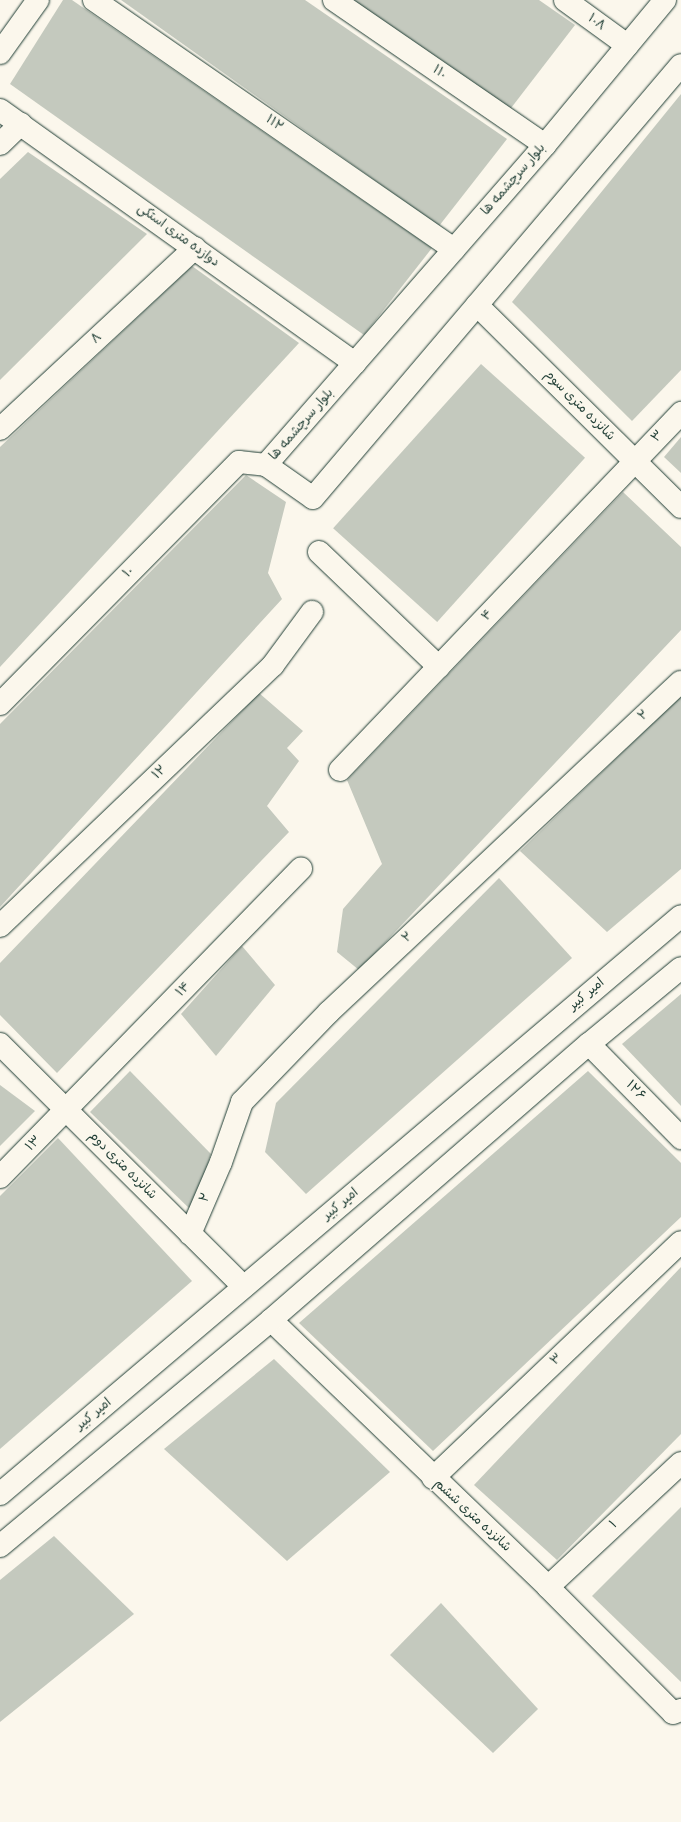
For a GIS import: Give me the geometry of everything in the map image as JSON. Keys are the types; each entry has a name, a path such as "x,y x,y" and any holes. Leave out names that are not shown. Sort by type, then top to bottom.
{"street":[{"path":"0,53 38,0"},
{"name":"۱۱۲","path":"94,0 454,249"},
{"name":"۱۱۰","path":"334,0 545,145"},
{"name":"۱۰۸","path":"565,0 628,45"},
{"name":"بلوار سرچشمه ها","path":"665,0 545,145 266,465 313,498 681,65"},
{"name":"دوازده متری استکی","path":"0,110 355,363"},
{"path":"0,144 21,124"},
{"name":"۸","path":"0,429 195,248"},
{"name":"شانزده متری سوم","path":"477,305 681,507"},
{"name":"۳","path":"636,462 681,413"},
{"name":"۱۰","path":"0,704 238,462 266,465"},
{"name":"۴","path":"340,770 636,462"},
{"path":"319,552 439,667"},
{"name":"۱۲","path":"0,926 272,665 312,612"},
{"name":"۲","path":"190,1234 221,1162 242,1102 329,1012 681,682"},
{"name":"۱۴","path":"68,1111 301,869"},
{"name":"امیر کبیر","path":"0,1494 681,916"},
{"path":"0,1546 271,1320 589,1044 681,968"},
{"name":"شانزده متری دوم","path":"0,1044 244,1287"},
{"name":"۱۲۶","path":"589,1044 681,1138"},
{"name":"۱۳","path":"0,1177 68,1111"},
{"name":"۳","path":"433,1478 681,1242"},
{"name":"شانزده متری ششم","path":"271,1320 433,1478 677,1711"},
{"name":"۱","path":"548,1587 681,1463"}],"building":[{"path":"63,0 72,0 432,248 364,335 10,84"},
{"path":"121,0 305,0 507,139 439,226"},
{"path":"350,0 539,0 575,25 508,112"},
{"path":"681,94 681,370 632,421 512,302"},
{"path":"28,152 147,234 0,380 0,179"},
{"path":"192,266 299,343 0,667 0,447"},
{"path":"481,364 585,458 437,622 333,528"},
{"path":"681,437 681,473 664,457"},
{"path":"246,475 286,502 268,573 282,599 0,907 0,724"},
{"path":"623,492 681,547 681,630 359,970 337,952 343,909 382,864 347,780"},
{"path":"259,693 303,731 287,748 299,761 267,806 289,832 57,1073 0,1015 0,963"},
{"path":"681,696 681,869 607,932 520,851"},
{"path":"499,878 572,958 306,1194 265,1152 276,1103"},
{"path":"242,946 275,985 216,1056 181,1014"},
{"path":"681,994 681,1106 622,1044"},
{"path":"130,1071 211,1154 193,1212 90,1112"},
{"path":"588,1071 681,1163 681,1217 433,1451 299,1323"},
{"path":"0,1085 35,1111 0,1146"},
{"path":"58,1138 192,1281 0,1449 0,1196"},
{"path":"681,1267 681,1434 557,1560 474,1485"},
{"path":"274,1359 390,1472 287,1561 164,1449"},
{"path":"681,1507 681,1682 592,1596"},
{"path":"54,1536 134,1614 0,1722 0,1580"},
{"path":"441,1603 538,1709 493,1753 390,1655"}]}
